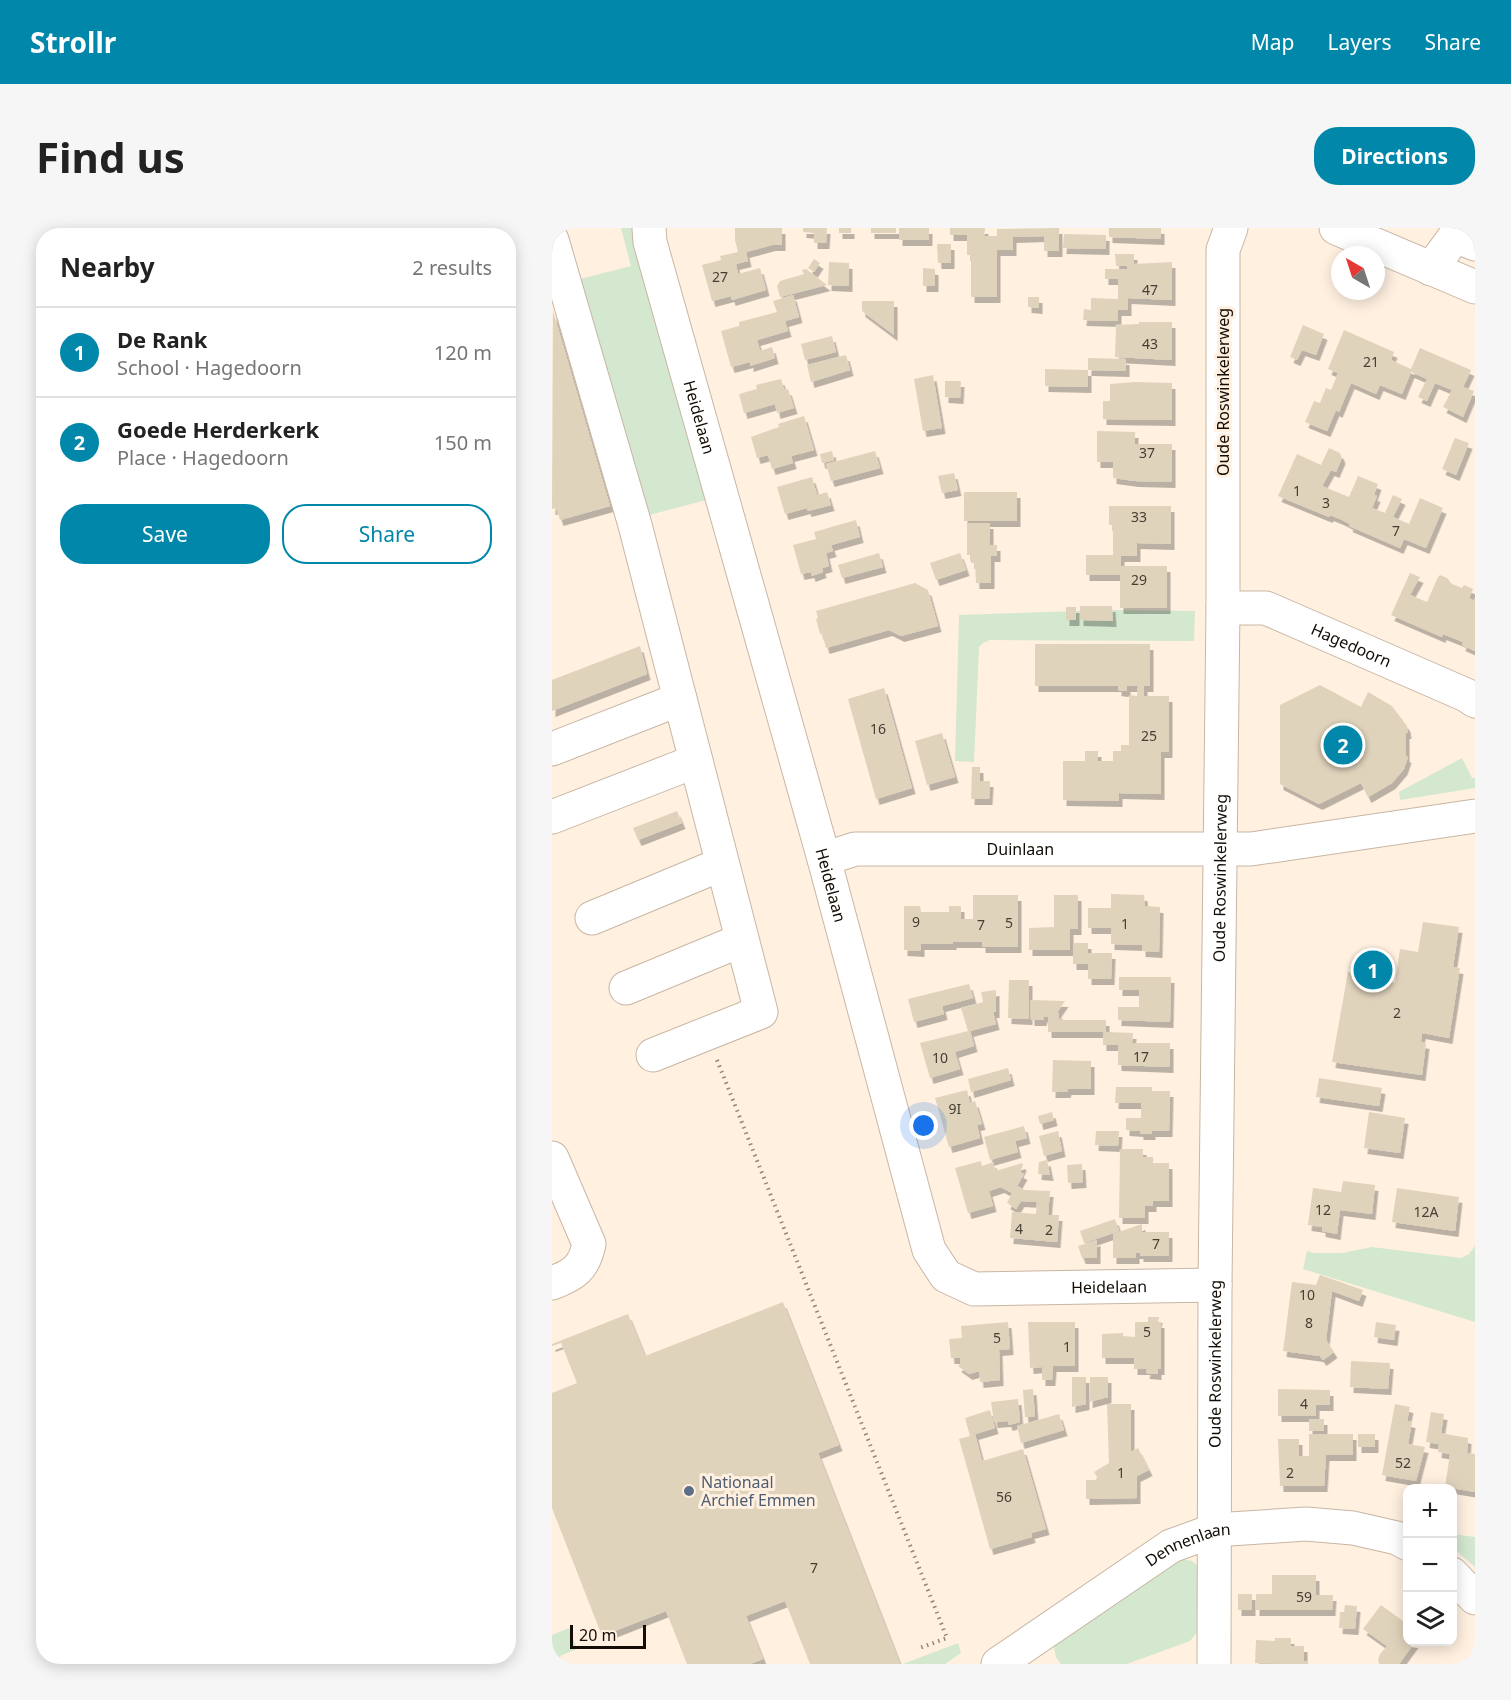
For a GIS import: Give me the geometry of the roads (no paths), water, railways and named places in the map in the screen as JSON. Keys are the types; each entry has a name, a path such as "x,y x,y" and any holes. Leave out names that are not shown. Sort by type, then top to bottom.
{"street":[{"name":"Heidelaan","path":"649,228 654,253 824,859 928,1250 946,1276 974,1289 1215,1285"},
{"name":"Oude Roswinkelerweg","path":"1214,1664 1215,1285 1223,608 1223,250 1231,228"},
{"path":"1336,228 1475,287"},
{"path":"1431,269 1455,236 1475,244"},
{"path":"552,240 636,525 761,1012 653,1055"},
{"name":"Hagedoorn","path":"1223,608 1266,608 1466,695 1475,701"},
{"path":"552,749 680,699"},
{"path":"552,817 696,761"},
{"path":"1220,850 1251,849 1475,816"},
{"name":"Duinlaan","path":"824,859 855,849 1220,850"},
{"path":"592,918 722,864"},
{"path":"626,988 742,940"},
{"path":"552,1158 589,1244 585,1260 570,1276 552,1283"},
{"name":"Dennenlaan","path":"998,1664 1171,1546 1215,1530 1306,1524 1353,1528 1397,1538 1403,1542"},
{"path":"1457,1579 1475,1598"}],"place":[{"name":"Goede Herderkerk","path":"1343,745"},
{"name":"De Rank","path":"1373,970"},
{"name":"Nationaal Archief Emmen","path":"689,1491"}]}
